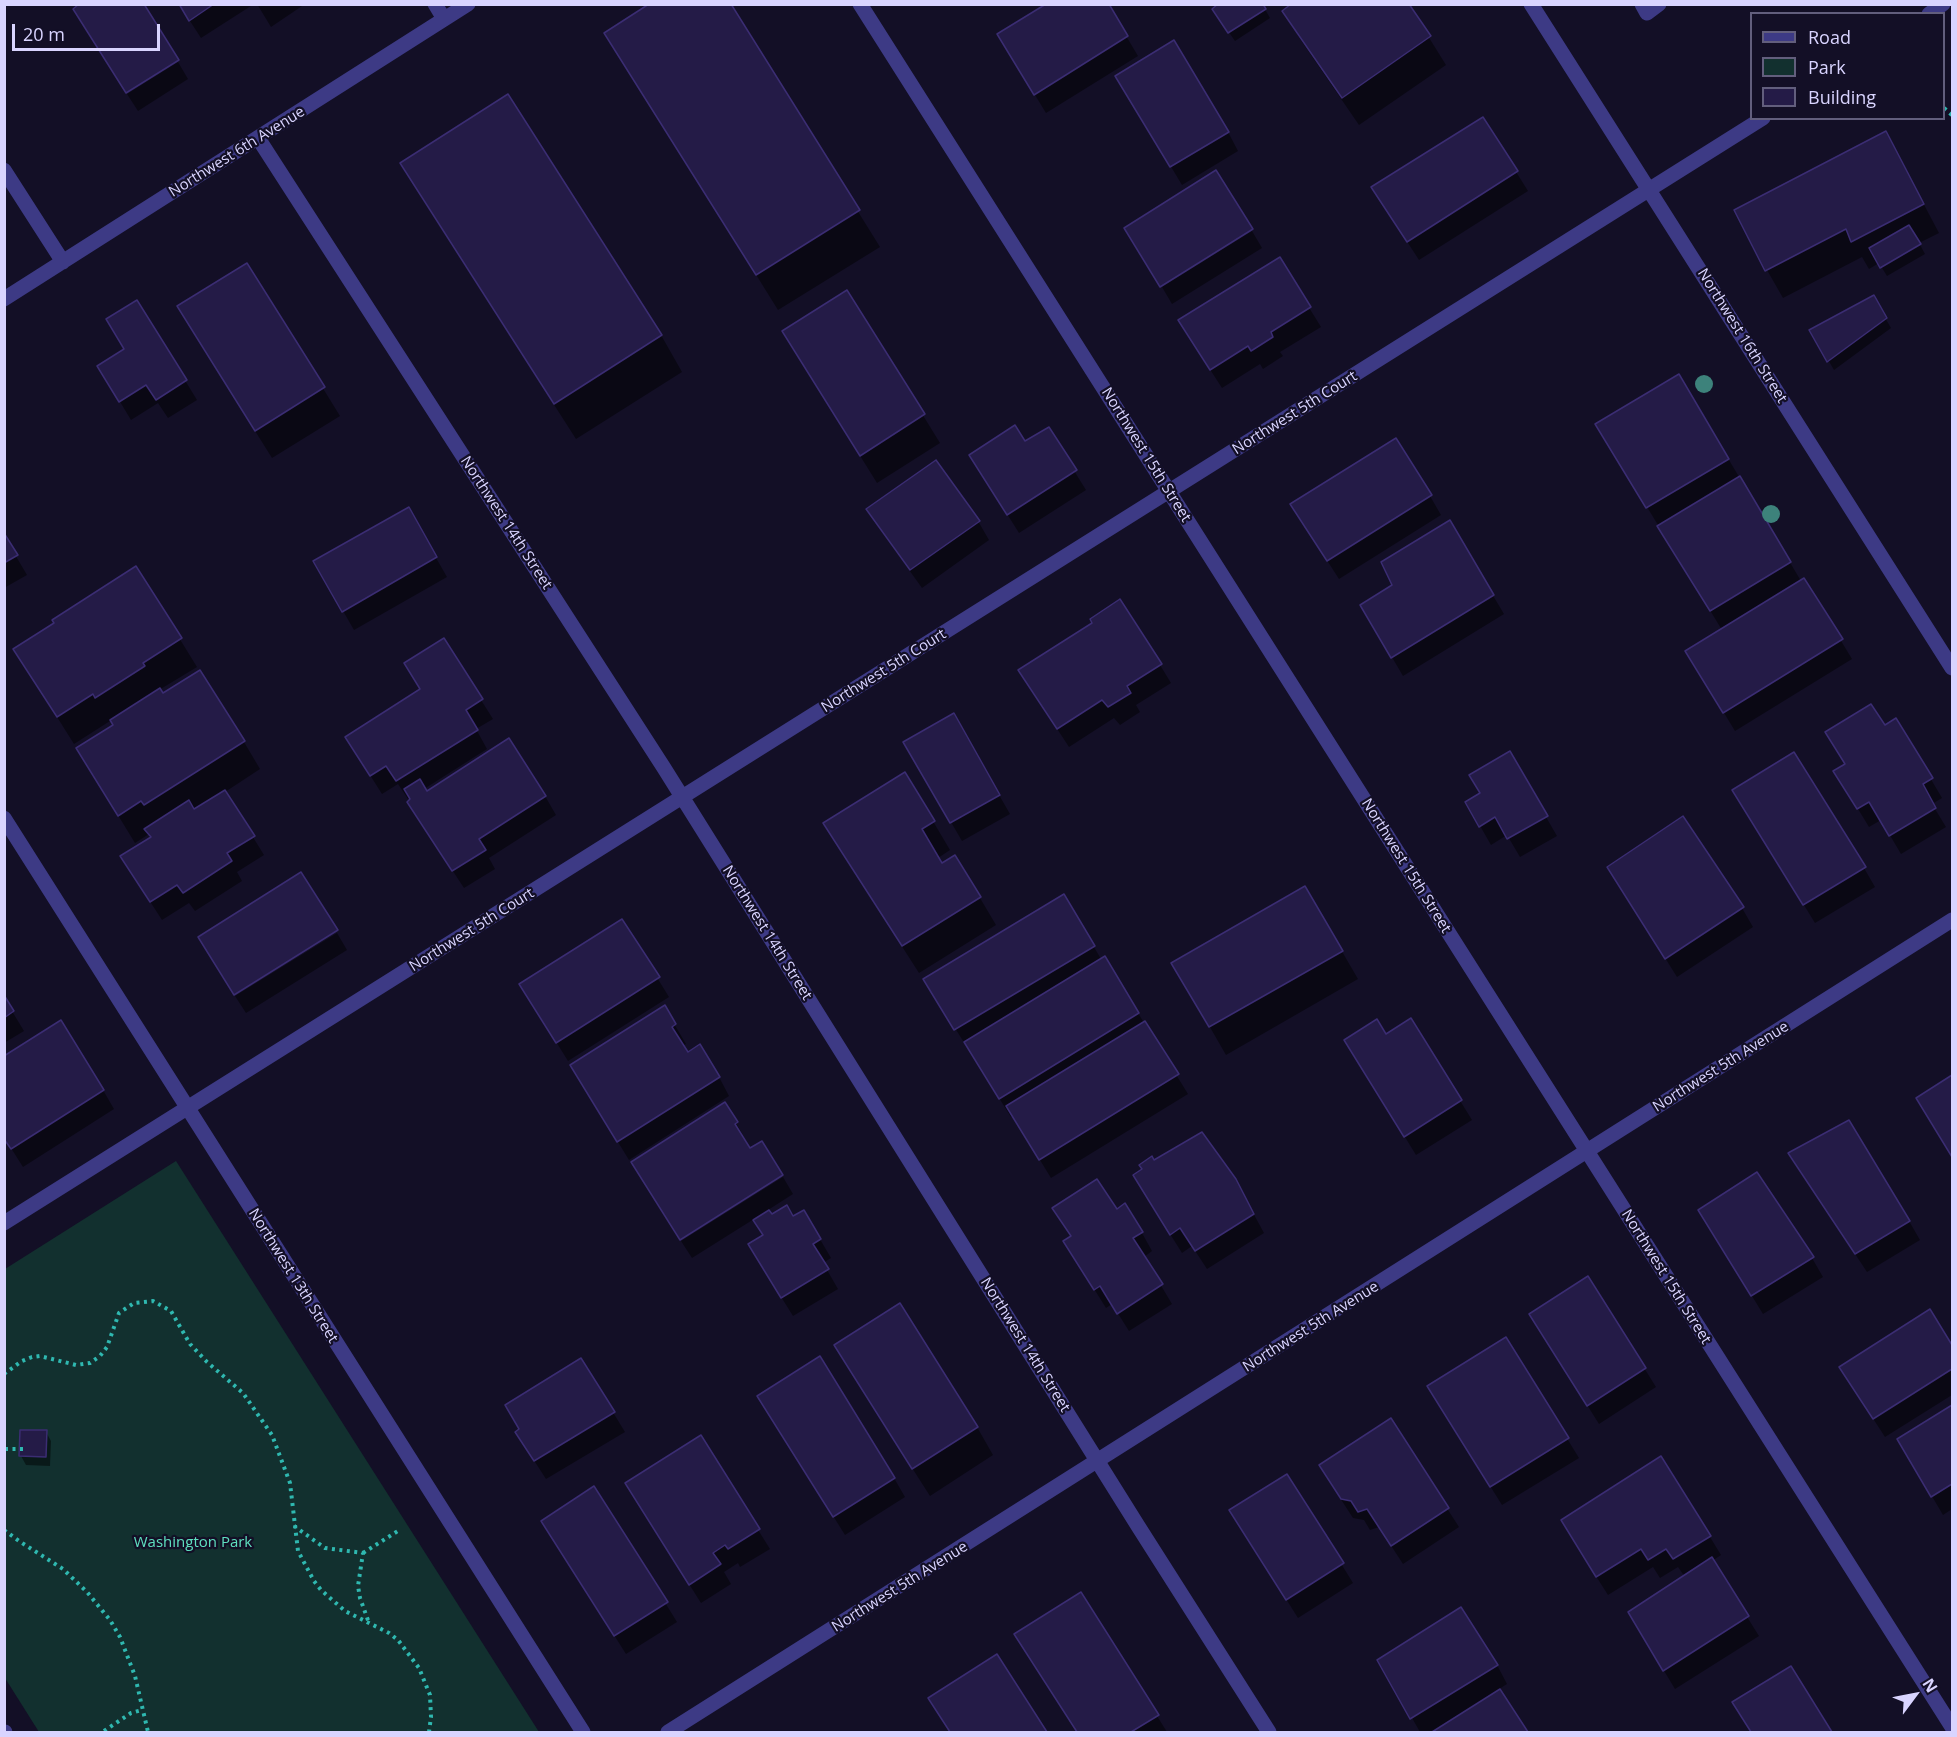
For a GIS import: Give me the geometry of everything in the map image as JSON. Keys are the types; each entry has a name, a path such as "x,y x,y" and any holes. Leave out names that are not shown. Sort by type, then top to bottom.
{"street":[{"path":"435,4 444,19"},
{"name":"Northwest 6th Avenue","path":"4,299 468,4"},
{"name":"Northwest 15th Street","path":"860,4 1586,1152 1953,1727"},
{"name":"Northwest 16th Street","path":"1531,4 1953,668"},
{"path":"1642,4 1647,13 1659,4"},
{"name":"Northwest 5th Court","path":"4,1223 1760,120"},
{"name":"Northwest 14th Street","path":"258,138 683,798 1269,1732"},
{"path":"4,170 63,262"},
{"name":"Northwest 13th Street","path":"4,818 583,1732"},
{"name":"Northwest 5th Avenue","path":"668,1732 1099,1462 1953,920"}],"path":[{"path":"4,1374 32,1357 40,1356 76,1365 90,1363 107,1347 119,1313 126,1307 144,1301 162,1305 177,1319 195,1349 243,1393 272,1435 290,1483 294,1526 302,1560 321,1590 345,1611 398,1640 419,1668 430,1695 429,1732"},
{"path":"5,1449 26,1449"},
{"path":"294,1526 325,1548 363,1553 401,1529"},
{"path":"4,1530 63,1569 99,1605 120,1637 135,1676 148,1732"},
{"path":"363,1553 358,1586 370,1623"},
{"path":"104,1731 131,1713 142,1710"}],"green space":[{"name":"Washington Park","path":"176,1161 539,1732 39,1732 5,1678 5,1269"}],"building":[{"path":"79,4 144,4 179,60 126,93 73,9"},
{"path":"179,4 214,4 189,21"},
{"path":"649,4 731,4 860,210 756,275 604,33"},
{"path":"1046,4 1109,4 1128,36 1034,95 997,34"},
{"path":"1218,4 1263,4 1266,9 1228,33 1212,9"},
{"path":"1291,4 1409,4 1431,36 1342,98 1282,11"},
{"path":"1174,40 1229,132 1170,167 1115,76"},
{"path":"508,94 662,335 554,404 400,163"},
{"path":"1483,117 1518,171 1407,242 1371,187"},
{"path":"1886,131 1924,204 1851,242 1846,229 1765,271 1734,210"},
{"path":"1216,170 1253,229 1160,287 1124,228"},
{"path":"1909,225 1921,244 1880,268 1869,248"},
{"path":"1280,257 1311,307 1271,332 1273,337 1251,351 1248,346 1210,370 1178,320"},
{"path":"247,263 325,387 255,431 177,306"},
{"path":"847,290 925,414 860,456 782,331"},
{"path":"1874,295 1887,318 1827,362 1809,330"},
{"path":"137,300 187,380 156,400 146,385 119,402 97,366 124,349 106,319"},
{"path":"1679,374 1729,459 1646,508 1595,424"},
{"path":"1015,425 1025,441 1049,427 1077,470 1007,515 969,455"},
{"path":"1396,438 1432,495 1327,561 1290,504"},
{"path":"936,460 980,521 910,570 866,509"},
{"path":"1740,476 1791,562 1710,611 1657,526"},
{"path":"409,507 437,557 342,612 313,561"},
{"path":"1450,520 1494,595 1391,658 1360,605 1392,585 1381,562"},
{"path":"4,533 18,555 4,563"},
{"path":"136,566 182,638 143,663 145,666 95,698 93,694 57,717 13,649 54,623 52,620"},
{"path":"1804,578 1843,639 1723,713 1685,651"},
{"path":"1120,599 1162,664 1127,686 1131,693 1108,707 1102,700 1057,729 1018,670 1092,623 1090,619"},
{"path":"444,638 483,699 466,710 478,730 396,781 386,766 370,776 345,737 420,689 404,663"},
{"path":"200,670 245,741 144,805 141,801 118,816 76,748 113,725 110,720 160,688 163,693"},
{"path":"1871,704 1885,725 1896,718 1933,778 1923,784 1936,808 1889,836 1869,802 1857,809 1833,771 1845,764 1825,732"},
{"path":"954,713 1000,795 950,823 903,742"},
{"path":"509,738 546,796 479,839 486,850 452,871 407,802 410,799 404,789 420,779 427,791"},
{"path":"1510,751 1548,816 1507,839 1495,817 1479,827 1465,802 1480,793 1469,775"},
{"path":"1794,752 1866,867 1803,905 1732,790"},
{"path":"905,772 935,821 922,829 942,863 955,855 981,897 902,946 823,823"},
{"path":"225,790 255,836 227,853 232,861 183,893 177,885 150,902 120,856 151,837 144,829 189,800 194,809"},
{"path":"1683,816 1744,907 1665,959 1607,867"},
{"path":"301,872 338,930 234,995 198,937"},
{"path":"1305,886 1343,951 1209,1027 1171,963"},
{"path":"1064,894 1095,946 954,1030 923,979"},
{"path":"622,919 660,977 556,1043 519,984"},
{"path":"1105,956 1139,1013 999,1099 964,1042"},
{"path":"4,995 14,1011 4,1018"},
{"path":"665,1005 676,1024 672,1027 688,1052 700,1044 720,1077 617,1142 570,1065"},
{"path":"1411,1018 1462,1100 1404,1137 1344,1040 1377,1019 1386,1034"},
{"path":"61,1020 104,1090 11,1149 4,1139 4,1056"},
{"path":"1145,1021 1179,1074 1039,1160 1006,1106"},
{"path":"1952,1075 1952,1157 1916,1098"},
{"path":"725,1102 738,1122 735,1124 750,1148 762,1141 783,1175 680,1240 631,1162"},
{"path":"1849,1120 1910,1221 1855,1254 1788,1153"},
{"path":"1202,1132 1236,1179 1254,1214 1195,1251 1180,1228 1170,1235 1133,1175 1142,1169 1139,1165 1152,1156 1154,1160"},
{"path":"1757,1172 1814,1257 1751,1296 1698,1210"},
{"path":"1097,1179 1117,1209 1125,1203 1143,1232 1133,1238 1163,1284 1117,1314 1100,1286 1094,1290 1063,1241 1071,1236 1052,1208"},
{"path":"787,1205 793,1216 804,1210 821,1239 813,1244 829,1269 781,1298 748,1244 763,1235 753,1220 769,1210 772,1214"},
{"path":"1588,1276 1646,1368 1587,1406 1529,1314"},
{"path":"900,1303 978,1427 912,1469 834,1345"},
{"path":"1930,1309 1952,1345 1952,1369 1873,1419 1839,1367"},
{"path":"1506,1337 1569,1438 1490,1487 1427,1386"},
{"path":"820,1356 895,1478 833,1517 757,1396"},
{"path":"581,1358 615,1412 534,1461 515,1432 519,1429 505,1405"},
{"path":"1952,1405 1952,1484 1931,1497 1897,1439"},
{"path":"1391,1418 1449,1508 1391,1546 1367,1509 1358,1512 1351,1501 1341,1499 1319,1465"},
{"path":"20,1430 47,1430 46,1457 19,1456"},
{"path":"701,1435 760,1529 728,1549 725,1545 713,1553 721,1564 689,1585 625,1483"},
{"path":"1661,1456 1711,1536 1673,1559 1666,1549 1648,1560 1641,1549 1596,1577 1561,1520"},
{"path":"1287,1474 1344,1563 1286,1600 1229,1510"},
{"path":"594,1486 668,1602 614,1636 541,1521"},
{"path":"1712,1557 1749,1616 1663,1671 1628,1612"},
{"path":"1081,1592 1159,1715 1131,1732 1077,1732 1014,1634"},
{"path":"1461,1607 1498,1665 1410,1719 1377,1660"},
{"path":"997,1654 1047,1732 950,1732 928,1698"},
{"path":"1791,1666 1832,1732 1751,1732 1732,1702"},
{"path":"1500,1689 1528,1732 1432,1732"}]}
